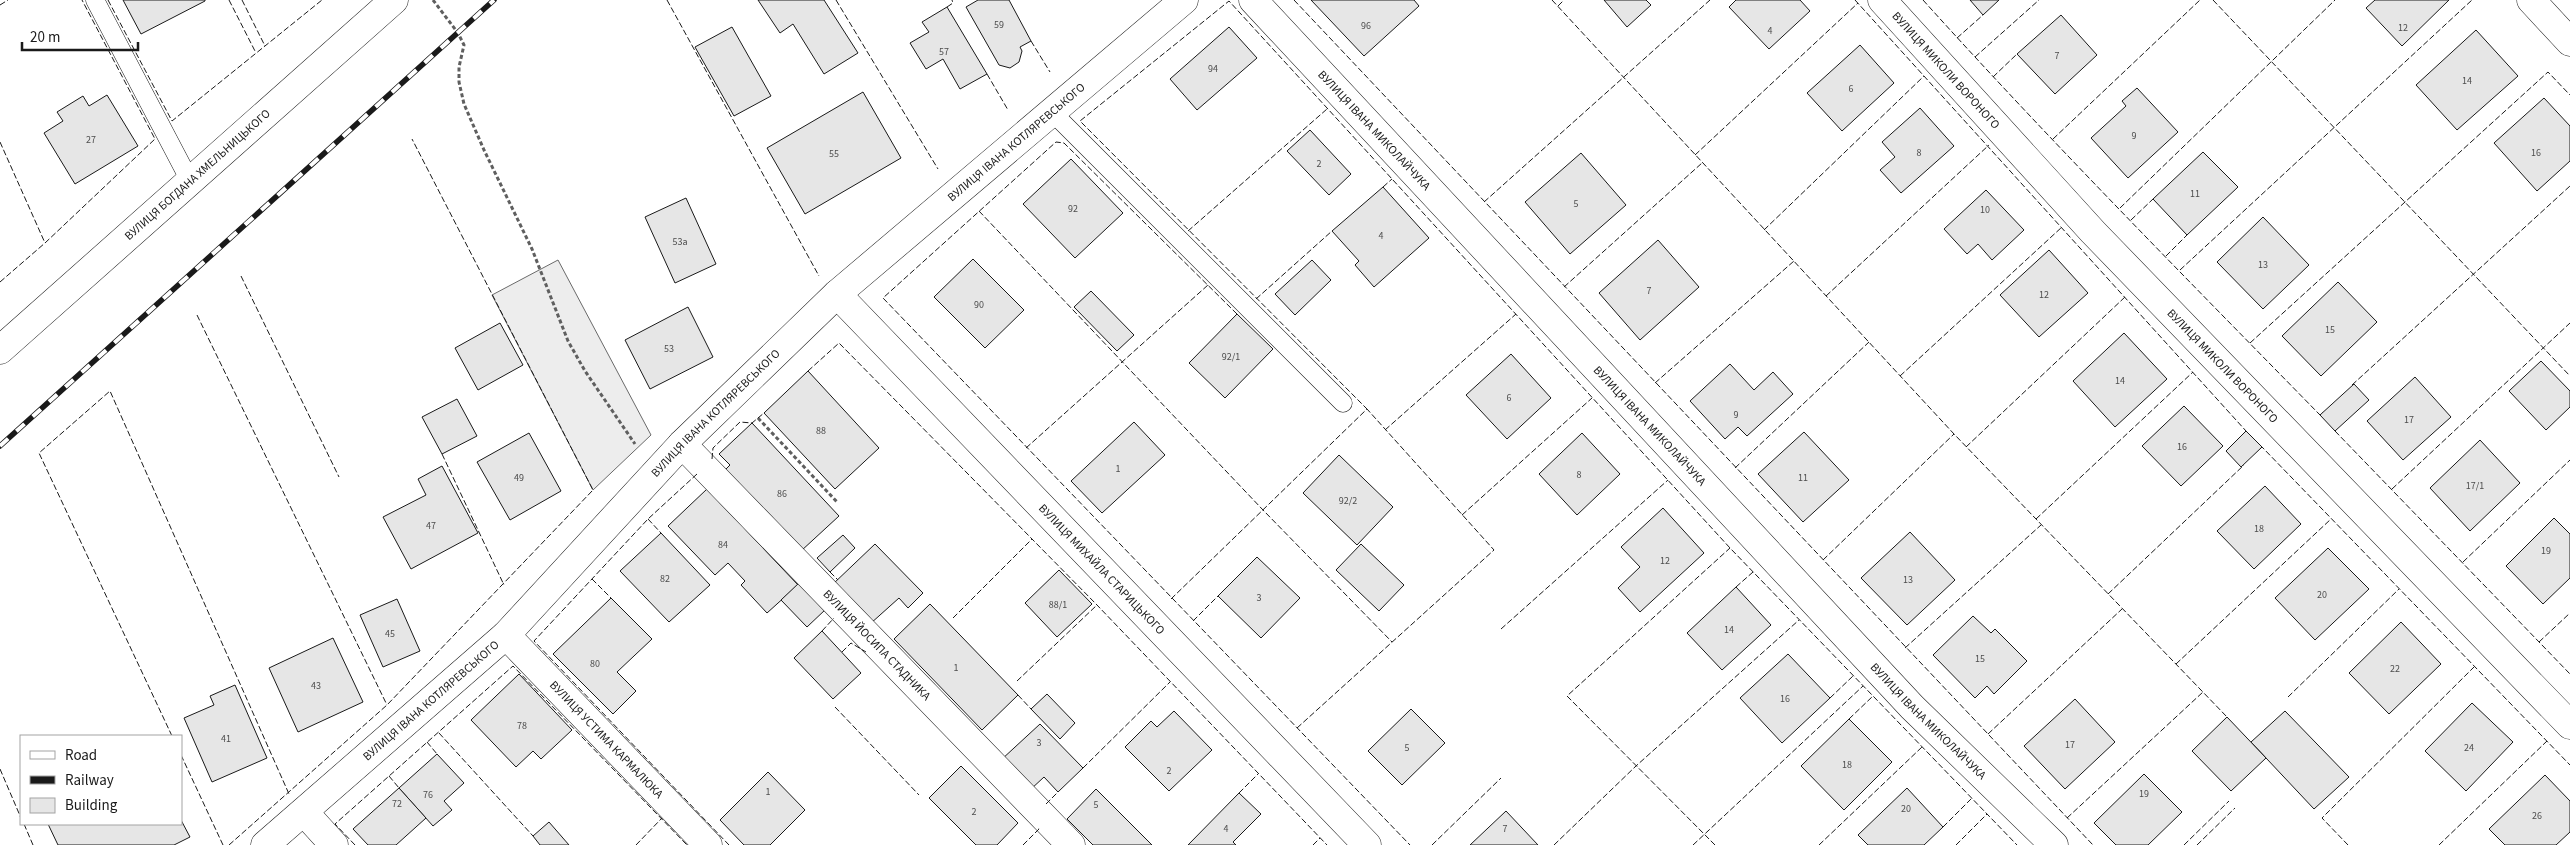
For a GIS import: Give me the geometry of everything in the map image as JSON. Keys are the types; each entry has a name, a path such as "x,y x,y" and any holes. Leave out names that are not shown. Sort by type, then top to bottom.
{"street":[{"name":"ВУЛИЦЯ БОГДАНА ХМЕЛЬНИЦЬКОГО","path":"0,350 394,0"},
{"name":"ВУЛИЦЯ ІВАНА КОТЛЯРЕВСЬКОГО","path":"265,845 506,635 682,444 837,294 1184,0"},
{"name":"ВУЛИЦЯ ІВАНА МИКОЛАЙЧУКА","path":"1253,0 1912,707 2054,845"},
{"name":"ВУЛИЦЯ МИКОЛИ ВОРОНОГО","path":"1882,0 2093,232 2570,725"},
{"path":"2531,0 2570,42"},
{"name":"ВУЛИЦЯ МИХАЙЛА СТАРИЦЬКОГО","path":"837,294 1366,845"},
{"name":"ВУЛИЦЯ ЙОСИПА СТАДНИКА","path":"682,444 1060,841"},
{"name":"ВУЛИЦЯ УСТИМА КАРМАЛЮКА","path":"506,635 708,845"},
{"path":"304,812 334,845"}],"lane":[{"path":"95,0 190,181"},
{"path":"1051,111 1343,403"}],"path":[{"path":"434,0 458,33 464,45 459,67 459,82 464,104 532,249 568,340 585,371 655,473"},
{"path":"735,393 838,503"}],"shaded area":[{"path":"558,260 651,435 593,490 492,295"}],"building":[{"path":"123,0 205,0 205,1 141,34"},
{"path":"758,0 824,0 858,53 824,74 793,24 780,33"},
{"path":"978,0 1009,0 1031,41 1020,47 1022,51 1019,62 1010,68 999,65 966,7"},
{"path":"1311,0 1414,0 1419,6 1364,56"},
{"path":"1604,0 1646,0 1651,5 1627,27"},
{"path":"1736,0 1800,0 1810,11 1769,49 1729,7"},
{"path":"1970,0 1999,0 1983,15"},
{"path":"2375,0 2449,0 2402,46 2366,8"},
{"path":"947,7 987,74 960,89 943,59 926,69 910,43 929,32 922,22"},
{"path":"2061,15 2097,55 2055,94 2017,54"},
{"path":"732,27 771,96 734,116 695,47"},
{"path":"1229,27 1257,58 1197,110 1170,79"},
{"path":"2476,30 2518,76 2457,130 2416,85"},
{"path":"1860,45 1894,83 1842,131 1807,93"},
{"path":"2137,88 2178,132 2128,178 2091,138 2126,106 2122,101"},
{"path":"863,92 901,158 805,214 767,148"},
{"path":"107,95 138,146 75,184 44,133 63,121 57,112 83,96 89,106"},
{"path":"2544,98 2570,126 2570,161 2537,191 2494,143"},
{"path":"1920,108 1954,146 1901,193 1880,170 1895,157 1882,142"},
{"path":"1310,130 1351,174 1329,195 1287,151"},
{"path":"2203,152 2238,187 2187,235 2153,199"},
{"path":"1581,153 1626,205 1570,254 1525,202"},
{"path":"1071,159 1123,213 1075,258 1023,204"},
{"path":"1383,187 1429,238 1374,287 1355,265 1359,261 1332,231"},
{"path":"1986,190 2024,230 1992,260 1978,244 1967,254 1944,229"},
{"path":"686,198 716,264 675,283 645,217"},
{"path":"2263,217 2309,265 2263,309 2217,262"},
{"path":"1658,240 1699,287 1640,340 1599,293"},
{"path":"2049,250 2088,293 2039,337 2000,295"},
{"path":"973,259 1024,310 985,348 934,297"},
{"path":"1312,260 1331,280 1295,315 1275,294"},
{"path":"2338,282 2377,322 2321,376 2282,336"},
{"path":"1091,291 1134,335 1117,351 1074,307"},
{"path":"688,307 713,357 650,389 625,340"},
{"path":"1237,314 1273,349 1225,398 1189,363"},
{"path":"500,323 523,365 478,390 455,348"},
{"path":"2124,333 2167,379 2115,427 2073,381"},
{"path":"1511,354 1551,398 1507,439 1466,395"},
{"path":"2541,361 2570,391 2570,407 2546,430 2509,391"},
{"path":"1730,364 1754,390 1773,372 1793,394 1747,436 1738,427 1725,439 1690,401"},
{"path":"808,371 879,448 835,489 764,413"},
{"path":"2415,377 2451,417 2403,460 2367,421"},
{"path":"2354,384 2369,400 2335,431 2320,415"},
{"path":"457,399 477,436 442,454 422,417"},
{"path":"2184,406 2223,446 2181,486 2142,446"},
{"path":"1134,422 1165,455 1102,513 1071,481"},
{"path":"752,423 839,516 801,551 725,470 730,465 719,454"},
{"path":"2246,431 2262,447 2241,467 2226,451"},
{"path":"1804,432 1849,480 1803,522 1758,474"},
{"path":"529,433 561,491 510,520 477,462"},
{"path":"1582,433 1620,474 1577,515 1539,474"},
{"path":"2480,440 2520,483 2470,531 2430,488"},
{"path":"1339,455 1393,507 1357,545 1303,493"},
{"path":"442,466 478,533 411,569 383,517 426,495 418,479"},
{"path":"2265,486 2301,524 2254,569 2217,531"},
{"path":"707,489 798,585 767,613 741,585 745,581 728,563 715,575 668,526"},
{"path":"1663,508 1704,553 1640,612 1618,588 1640,567 1621,547"},
{"path":"2554,518 2570,534 2570,578 2543,604 2506,566"},
{"path":"1910,532 1955,580 1907,625 1861,578"},
{"path":"661,533 710,585 669,622 620,571"},
{"path":"843,535 855,548 830,572 817,558"},
{"path":"875,544 923,593 908,608 899,598 870,624 832,585"},
{"path":"1361,544 1404,585 1379,611 1336,570"},
{"path":"2328,548 2369,589 2315,640 2275,598"},
{"path":"1257,557 1300,598 1261,638 1218,596"},
{"path":"1059,570 1092,604 1057,637 1025,603"},
{"path":"800,582 826,609 807,627 781,600"},
{"path":"1736,587 1771,625 1722,670 1687,633"},
{"path":"611,598 652,639 617,672 636,691 613,714 553,654"},
{"path":"397,599 420,651 383,667 360,615"},
{"path":"930,604 1018,695 982,730 894,639"},
{"path":"1973,616 1991,633 1995,629 2027,661 1994,694 1987,686 1975,698 1933,655"},
{"path":"2401,622 2441,664 2389,714 2349,673"},
{"path":"822,631 861,673 833,699 794,658"},
{"path":"333,638 363,702 298,732 269,668"},
{"path":"1788,654 1830,698 1782,743 1740,698"},
{"path":"519,674 572,730 541,759 533,751 516,767 471,720"},
{"path":"235,685 267,758 212,782 184,718 214,705 210,696"},
{"path":"1047,694 1075,723 1060,739 1031,709"},
{"path":"2075,699 2115,742 2065,789 2024,746"},
{"path":"2472,703 2513,742 2466,791 2425,751"},
{"path":"1411,709 1445,743 1402,785 1368,751"},
{"path":"1174,711 1212,750 1169,791 1125,747 1151,721 1157,727"},
{"path":"2285,711 2349,777 2314,809 2251,742"},
{"path":"2227,717 2266,758 2231,791 2192,751"},
{"path":"1849,719 1892,762 1844,810 1801,766"},
{"path":"1040,724 1083,768 1058,792 1044,777 1030,790 1001,760"},
{"path":"437,754 464,783 444,801 452,810 433,826 399,788"},
{"path":"961,766 1018,823 997,845 976,845 929,798"},
{"path":"768,772 805,810 770,845 744,845 720,820"},
{"path":"2144,774 2182,812 2148,845 2116,845 2094,823"},
{"path":"2545,775 2570,801 2570,832 2556,845 2505,845 2489,829"},
{"path":"399,788 426,818 396,845 368,845 353,829"},
{"path":"1907,788 1943,827 1924,845 1868,845 1858,835"},
{"path":"1096,789 1152,845 1093,845 1067,819"},
{"path":"1239,793 1261,814 1233,842 1236,845 1188,845"},
{"path":"1506,811 1538,845 1470,845"},
{"path":"182,822 190,837 174,845 58,845 48,825 182,825"},
{"path":"549,822 569,845 540,845 533,836"}],"railway":[{"path":"0,446 494,0"}],"fence":[{"path":"0,5 8,0"},
{"path":"0,282 45,243 155,139 82,0"},
{"path":"108,0 172,121 322,0"},
{"path":"229,0 256,53"},
{"path":"242,0 265,46"},
{"path":"667,0 819,276"},
{"path":"836,0 938,169"},
{"path":"947,7 953,3 952,0"},
{"path":"1294,0 2093,845"},
{"path":"1552,0 1954,434 2227,717"},
{"path":"1558,6 1564,0"},
{"path":"1484,202 1710,0"},
{"path":"1855,0 2246,431"},
{"path":"1923,0 2169,261 2320,415 2323,412"},
{"path":"1975,57 2039,0"},
{"path":"2053,139 2200,0"},
{"path":"2213,0 2570,376"},
{"path":"2120,208 2335,0"},
{"path":"2180,270 2472,0"},
{"path":"1171,599 1367,409 1080,121 1229,1 1730,548 2017,845"},
{"path":"1695,155 1858,3"},
{"path":"1957,38 1983,15"},
{"path":"1031,41 1050,72"},
{"path":"1993,77 2017,54"},
{"path":"2250,343 2548,72 2570,95"},
{"path":"987,74 1008,110"},
{"path":"1764,230 1924,76"},
{"path":"1188,231 1327,109"},
{"path":"229,845 387,705 593,490 412,139"},
{"path":"0,142 45,243"},
{"path":"1237,314 1064,143 1056,142 883,298 1410,845"},
{"path":"1826,296 1989,145"},
{"path":"1564,287 1702,163"},
{"path":"1383,187 1392,179"},
{"path":"2352,385 2570,186"},
{"path":"2131,220 2153,199"},
{"path":"979,211 1263,510 1392,642"},
{"path":"1900,376 2062,227"},
{"path":"1256,299 1332,231"},
{"path":"2166,256 2187,235"},
{"path":"1655,383 1794,261"},
{"path":"241,276 339,477"},
{"path":"1026,448 1208,285"},
{"path":"1966,447 2125,297"},
{"path":"1385,430 1516,314"},
{"path":"197,315 387,705"},
{"path":"2392,489 2570,323"},
{"path":"1735,468 1869,342"},
{"path":"808,371 839,343 1097,605 1327,845"},
{"path":"2036,519 2193,372"},
{"path":"172,735 39,453 110,391 289,794"},
{"path":"1462,515 1592,398"},
{"path":"1297,728 1494,550 1367,409"},
{"path":"712,459 713,448 740,422 752,423 764,413"},
{"path":"2335,431 2570,674"},
{"path":"1823,560 1954,434"},
{"path":"2260,449 2262,447 2570,765"},
{"path":"442,454 504,585"},
{"path":"2463,562 2570,460"},
{"path":"2108,594 2244,465"},
{"path":"697,474 648,519 534,641 729,845"},
{"path":"1501,629 1668,480"},
{"path":"648,519 661,533"},
{"path":"2176,664 2331,519"},
{"path":"1905,648 2041,525"},
{"path":"953,618 1032,539"},
{"path":"1715,845 1567,696 1730,548"},
{"path":"830,572 838,580"},
{"path":"1736,587 1753,572"},
{"path":"592,579 611,598"},
{"path":"2288,697 2399,589"},
{"path":"1193,621 1218,596"},
{"path":"1017,681 1097,605"},
{"path":"1988,734 2122,609"},
{"path":"2539,642 2570,613"},
{"path":"822,631 834,618"},
{"path":"1554,845 1636,766 1799,620"},
{"path":"842,652 851,643 866,652"},
{"path":"355,845 335,824 513,666 687,845"},
{"path":"2348,845 2322,818 2474,667"},
{"path":"1830,698 1853,676"},
{"path":"1083,768 1170,682"},
{"path":"1693,845 1863,686"},
{"path":"2067,818 2203,692"},
{"path":"1018,695 1031,709"},
{"path":"1849,719 1873,696"},
{"path":"835,707 919,795"},
{"path":"439,733 533,836"},
{"path":"2439,845 2547,741"},
{"path":"427,742 437,754"},
{"path":"1819,845 1922,747"},
{"path":"182,757 223,845"},
{"path":"0,769 20,816"},
{"path":"1239,793 1258,774"},
{"path":"389,776 399,788"},
{"path":"1432,845 1501,778"},
{"path":"1046,804 1058,792"},
{"path":"1943,827 1972,798"},
{"path":"2184,845 2229,801"},
{"path":"2197,845 2235,808"},
{"path":"1956,845 1987,814"},
{"path":"636,845 662,818"},
{"path":"24,825 33,845"},
{"path":"1023,845 1039,829 1038,827"},
{"path":"1313,845 1320,838"}]}
